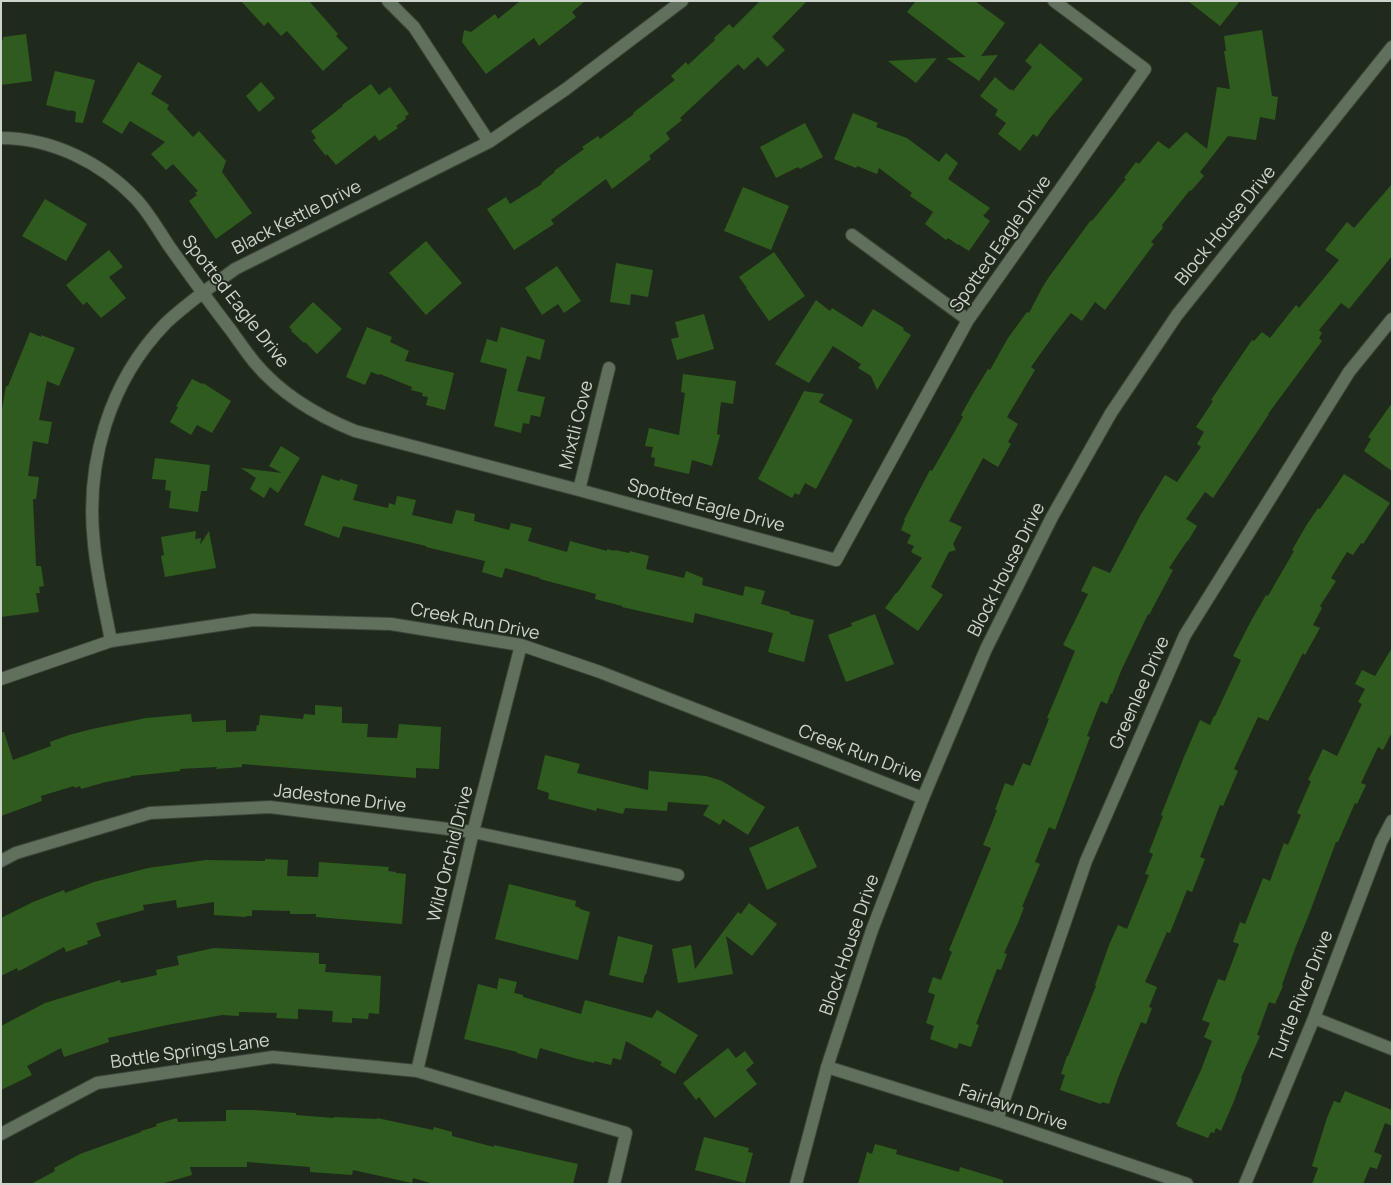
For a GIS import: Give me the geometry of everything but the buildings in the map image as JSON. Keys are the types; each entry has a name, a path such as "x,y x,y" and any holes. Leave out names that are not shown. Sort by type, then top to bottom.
{"street":[{"path":"388,1 414,27 489,142"},
{"name":"Black Kettle Drive","path":"111,641 94,544 92,500 96,460 102,431 113,402 144,351 166,323 202,292 235,268 489,142 566,89 682,1"},
{"name":"Spotted Eagle Drive","path":"1,138 16,138 43,144 79,156 109,175 137,200 255,363 278,386 332,422 354,431 836,560 968,320 1145,69 1054,1"},
{"name":"Block House Drive","path":"796,1184 827,1068 872,930 923,798 986,649 1052,517 1111,412 1177,315 1392,47"},
{"path":"1382,60 1392,68"},
{"path":"852,235 968,320"},
{"name":"Greenlee Drive","path":"997,1120 1086,861 1185,635 1348,372 1392,319"},
{"name":"Mixtli Cove","path":"579,490 609,368"},
{"name":"Creek Run Drive","path":"1,679 111,641 253,620 391,624 521,645 609,675 923,798"},
{"name":"Wild Orchid Drive","path":"417,1071 473,832 521,645"},
{"name":"Jadestone Drive","path":"1,861 16,853 150,813 270,807 473,832 678,875"},
{"name":"Turtle River Drive","path":"1245,1184 1314,1018 1381,842 1392,821"},
{"path":"1314,1018 1392,1048"},
{"name":"Bottle Springs Lane","path":"1,1134 97,1083 273,1057 417,1071 626,1132 614,1184"},
{"name":"Fairlawn Drive","path":"827,1068 997,1120 1187,1184"}]}
